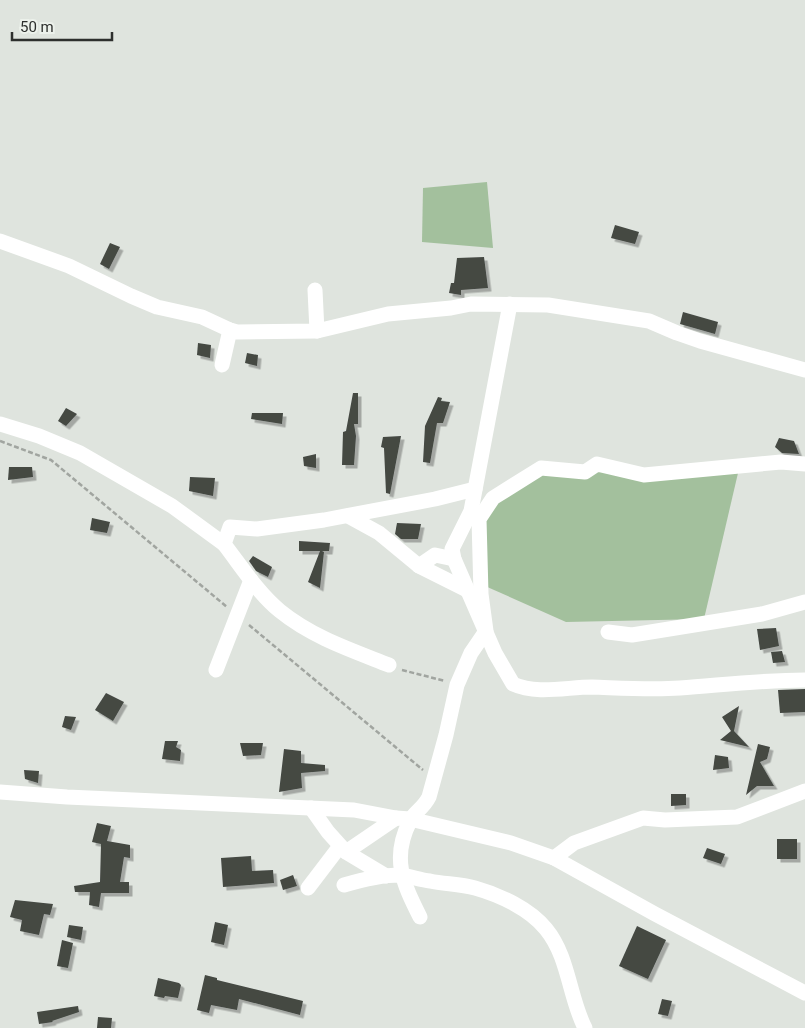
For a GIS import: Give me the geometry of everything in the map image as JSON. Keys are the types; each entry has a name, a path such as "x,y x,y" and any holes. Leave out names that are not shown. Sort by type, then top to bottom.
{"street":[{"path":"0,241 69,266 148,303 202,318 230,330 245,332 317,331 398,312 451,308 471,304 548,305 644,320 700,341 805,370"},
{"path":"314,290 317,331"},
{"path":"510,304 471,511 452,549 454,559 495,653 513,684 533,689 678,688 774,680 805,680"},
{"path":"222,365 230,330"},
{"path":"0,424 39,436 80,453 172,506 224,544 251,580 280,610 322,638 389,665"},
{"path":"308,888 343,849 424,806 434,779 446,735 457,685 467,660 486,631 482,594 479,519 493,498 541,468 585,472 597,464 644,475 781,462 805,464"},
{"path":"197,524 257,529 348,516 475,490"},
{"path":"348,516 379,533 419,566 467,590"},
{"path":"224,544 230,527"},
{"path":"419,566 435,555 454,559"},
{"path":"216,670 251,580"},
{"path":"608,632 632,635 762,614 805,602"},
{"path":"554,858 574,843 643,818 665,820 737,817 805,791"},
{"path":"0,792 67,797 354,810 403,818 512,843 554,858 805,993"},
{"path":"311,808 343,849 394,876 420,917"},
{"path":"394,876 403,839 403,818"},
{"path":"344,885 394,876 474,888 496,895 535,918 547,930 558,949 585,1028"}],"path":[{"path":"0,441 51,460 434,779"},
{"path":"389,665 457,685"}],"green space":[{"path":"487,182 493,248 422,242 423,188"},
{"path":"598,471 738,473 704,619 566,622 485,586 485,523 497,502 543,474"}],"building":[{"path":"615,225 639,232 635,244 611,238"},
{"path":"110,243 120,247 109,269 100,264"},
{"path":"484,257 488,288 461,290 461,295 449,293 451,283 454,283 457,258"},
{"path":"683,312 718,322 715,334 680,324"},
{"path":"198,343 211,345 210,358 197,355"},
{"path":"247,353 258,355 257,366 245,363"},
{"path":"353,393 358,393 358,424 354,424 356,436 354,465 342,465 343,432 346,431"},
{"path":"438,397 442,398 441,401 450,402 443,423 437,423 430,463 423,462 425,426"},
{"path":"66,408 77,414 66,426 58,421"},
{"path":"252,413 283,413 282,424 251,419"},
{"path":"401,436 390,494 386,493 384,448 381,447 383,437"},
{"path":"779,438 794,441 799,454 782,453 775,447"},
{"path":"316,454 316,468 304,466 303,457"},
{"path":"9,467 32,467 33,477 8,480"},
{"path":"190,477 215,478 213,496 189,491"},
{"path":"92,518 110,522 107,533 90,530"},
{"path":"397,523 421,524 418,539 401,539 395,534"},
{"path":"299,541 330,543 329,551 322,551 324,552 320,588 308,582 320,551 299,551"},
{"path":"253,556 272,567 268,577 256,571 249,561"},
{"path":"776,628 779,646 760,650 757,629"},
{"path":"782,651 785,662 773,663 771,652"},
{"path":"805,689 805,712 780,713 778,690"},
{"path":"106,693 124,702 113,721 95,710"},
{"path":"739,706 734,731 749,747 720,740 731,731 722,717"},
{"path":"65,716 76,717 71,730 62,727"},
{"path":"165,741 178,741 176,747 181,750 180,761 162,759"},
{"path":"240,743 263,743 261,755 243,756"},
{"path":"758,744 770,747 767,759 760,762 774,786 757,786 746,795"},
{"path":"284,749 301,751 301,763 325,765 325,771 301,773 302,788 279,792"},
{"path":"715,755 728,757 729,768 713,770"},
{"path":"24,770 39,771 38,783 25,779"},
{"path":"671,794 686,794 686,805 671,806"},
{"path":"97,823 111,826 107,841 130,845 130,858 124,857 120,882 129,882 129,893 101,893 99,907 89,905 90,892 75,892 74,886 100,882 101,844 92,842"},
{"path":"777,839 797,839 797,859 777,859"},
{"path":"707,848 725,854 721,864 703,858"},
{"path":"251,856 252,871 273,870 274,883 223,887 221,858"},
{"path":"293,875 297,886 283,890 280,880"},
{"path":"15,900 53,904 50,915 44,914 39,935 20,931 22,920 10,917"},
{"path":"215,922 228,925 224,945 211,942"},
{"path":"69,925 83,927 81,940 67,937"},
{"path":"637,926 666,940 648,979 619,966"},
{"path":"62,940 73,943 68,968 57,966"},
{"path":"205,975 217,978 217,980 303,1001 300,1015 239,999 237,1010 211,1005 209,1013 197,1010"},
{"path":"158,978 181,985 178,998 154,996"},
{"path":"662,999 672,1001 668,1016 658,1014"},
{"path":"78,1006 79,1012 53,1022 39,1024 37,1012"},
{"path":"98,1017 112,1018 111,1028 97,1028"}]}
